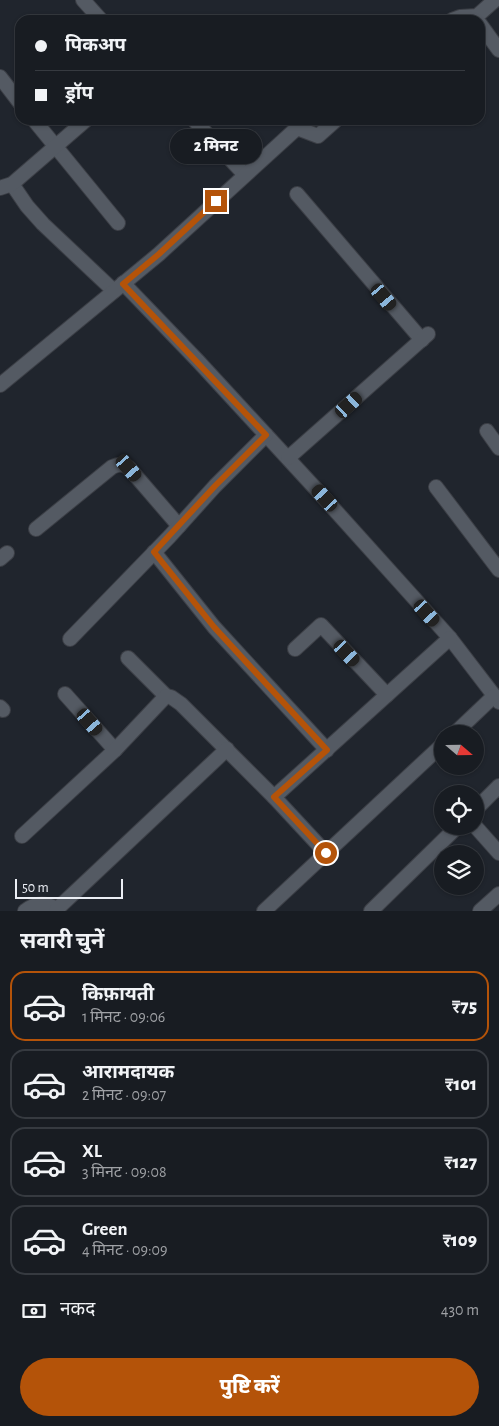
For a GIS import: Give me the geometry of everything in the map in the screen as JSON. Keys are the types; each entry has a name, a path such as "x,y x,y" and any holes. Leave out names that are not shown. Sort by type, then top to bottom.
{"street":[{"path":"83,0 96,15"},
{"path":"481,15 496,0"},
{"path":"485,31 499,50"},
{"path":"0,77 15,96"},
{"path":"38,125 118,223"},
{"path":"80,125 6,186 43,224 118,287 266,435 450,638 497,699 465,725"},
{"path":"199,125 245,175"},
{"path":"0,385 159,254 297,128 318,136 330,125"},
{"path":"288,458 425,336 397,312 297,194"},
{"path":"487,431 499,448"},
{"path":"70,639 266,435"},
{"path":"36,529 118,464 129,468 179,526"},
{"path":"436,487 499,570"},
{"path":"154,552 214,627 327,750"},
{"path":"296,649 321,625 387,695"},
{"path":"274,797 450,638"},
{"path":"128,658 166,696 181,704 227,749 326,853"},
{"path":"65,694 115,750"},
{"path":"22,836 115,750 166,696"},
{"path":"26,911 31,906 47,904 58,910 227,749"},
{"path":"264,911 434,752"},
{"path":"484,801 499,786"},
{"path":"372,911 449,835"},
{"path":"483,835 499,853"},
{"path":"480,911 499,894"}],"route":[{"path":"216,201 159,254 123,284 198,361 266,435 215,486 154,552 214,627 327,750 274,797 326,853"}]}
